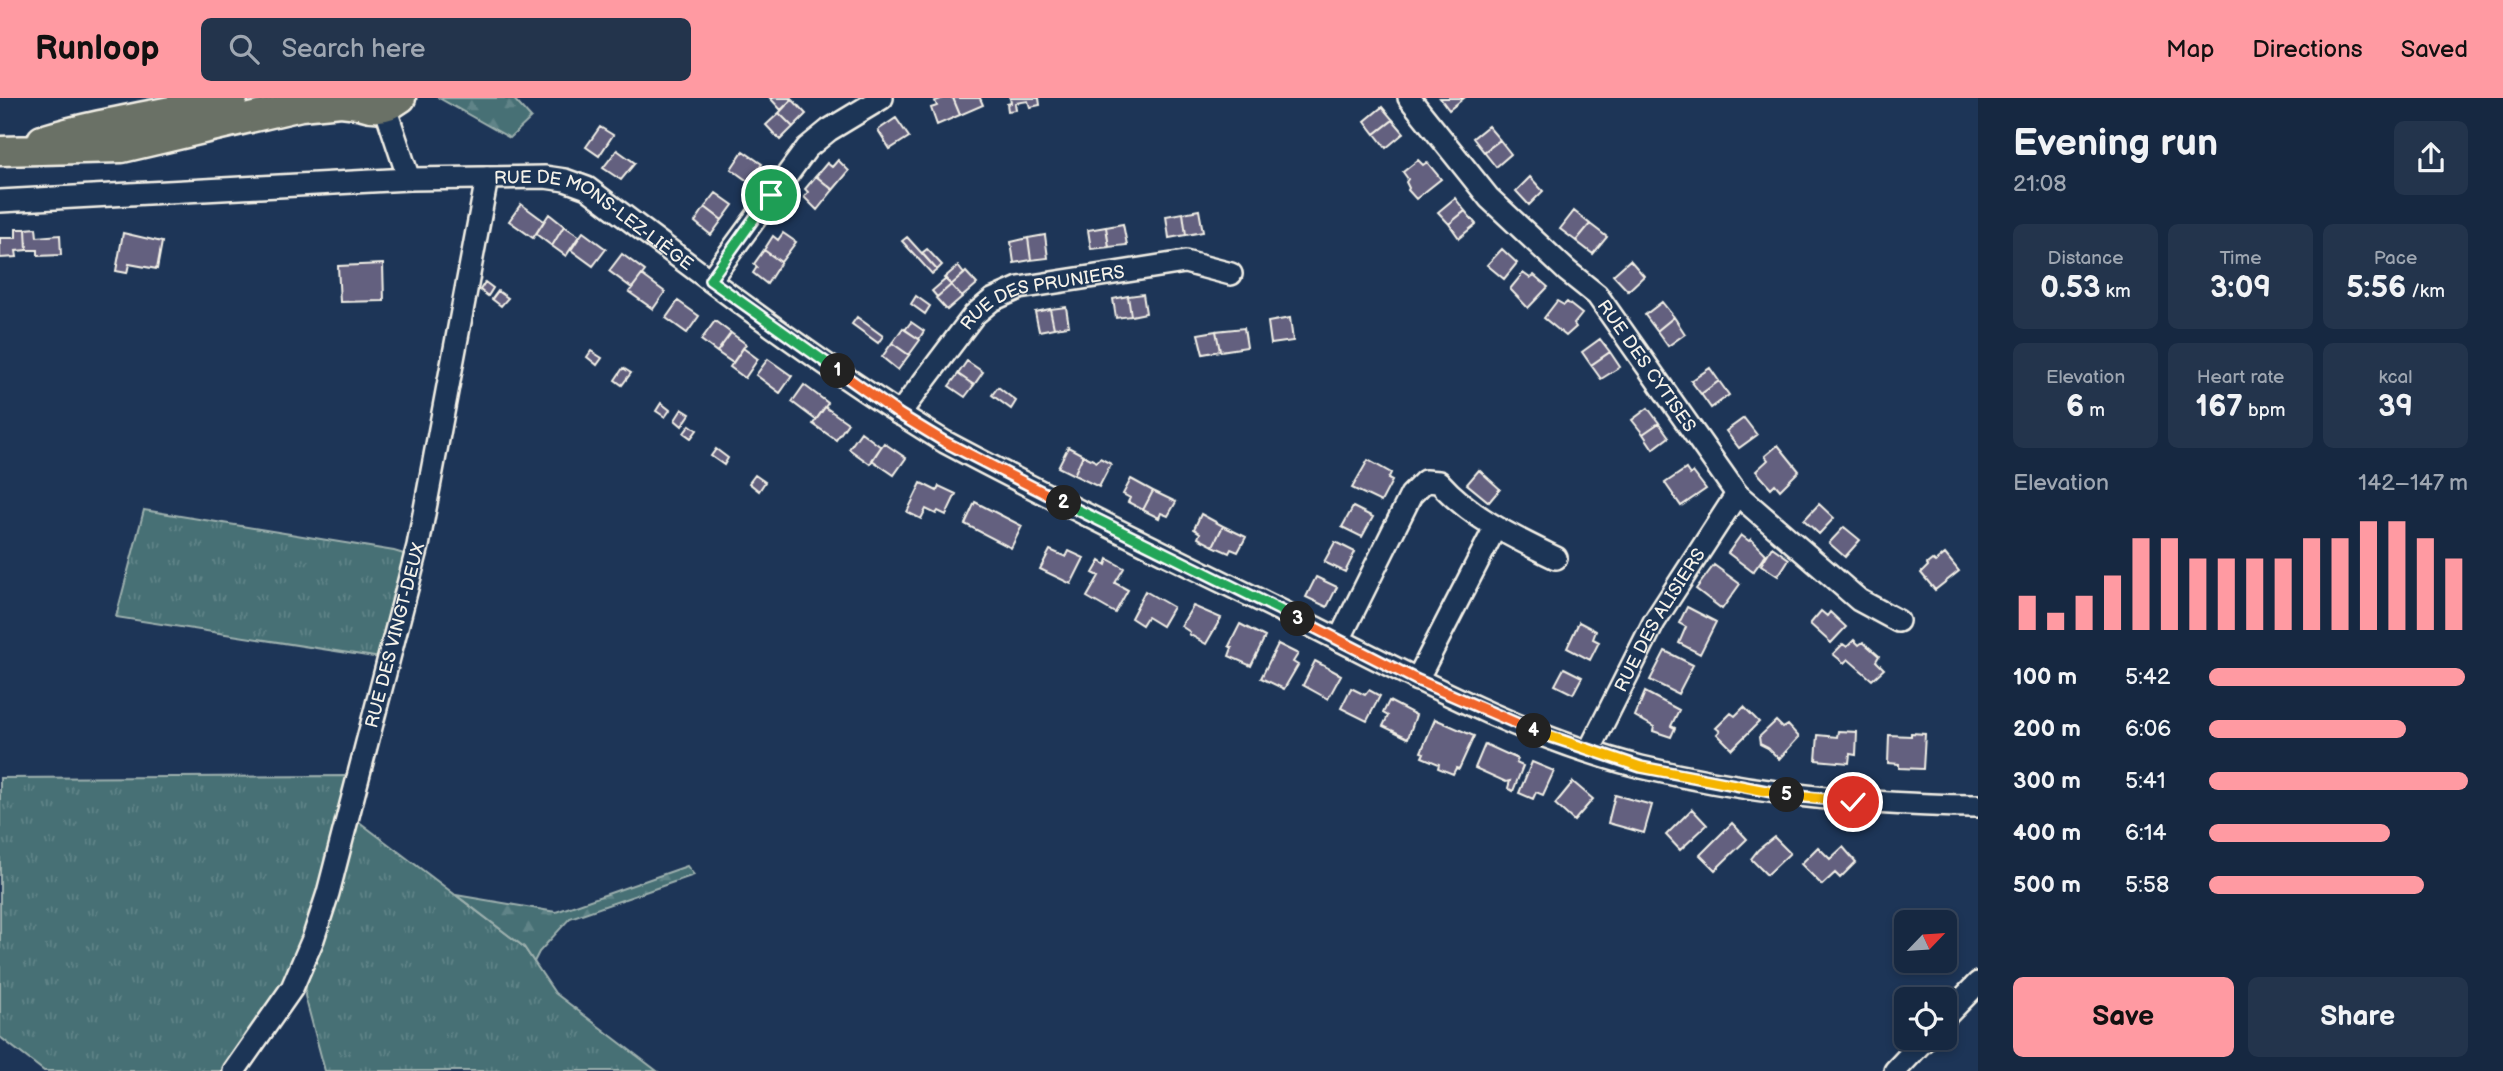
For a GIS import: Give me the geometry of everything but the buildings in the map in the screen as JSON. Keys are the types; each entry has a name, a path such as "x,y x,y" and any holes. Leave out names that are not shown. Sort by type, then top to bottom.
{"main road":[{"path":"5,151 73,131 233,98"},
{"path":"5,151 122,148 301,106 374,102"}],"street":[{"path":"710,280 807,148 829,130 882,98"},
{"name":"RUE DES CYTISES","path":"1409,98 1489,198 1567,271 1597,295 1737,494 1859,600 1898,621"},
{"path":"374,102 396,141 409,179"},
{"name":"RUE DE MONS-LEZ-LIÈGE","path":"0,201 409,179 545,177 565,180 587,188 710,280 899,414 990,466 1417,680 1513,723 1641,767 1789,795 1901,805 1978,806"},
{"name":"RUE DES VINGT-DEUX","path":"234,1071 292,988 313,939 328,893 418,546 487,178"},
{"name":"RUE DES PRUNIERS","path":"899,414 974,315 992,300 1019,288 1185,262 1231,274"},
{"path":"1339,640 1411,495 1425,481 1439,482 1457,502 1495,528 1556,558"},
{"name":"RUE DES ALISIERS","path":"1588,751 1654,622 1737,494"},
{"path":"1417,680 1495,528"},
{"path":"1957,1005 1978,983"},
{"path":"1895,1071 1915,1050"}],"green space":[{"path":"439,98 513,98 531,118 510,138"},
{"path":"144,510 407,555 381,658 116,617"},
{"path":"348,776 322,898 286,981 227,1071 44,1071 0,1037 0,778"},
{"path":"354,818 524,947 555,993 657,1071 325,1071 305,996 308,967"},
{"path":"687,866 694,875 570,918 539,952 534,962 524,947 456,895 556,912"}],"route":[{"path":"771,195 710,280 899,414 945,442 1417,680 1513,723 1641,767 1789,795 1853,802"}]}
